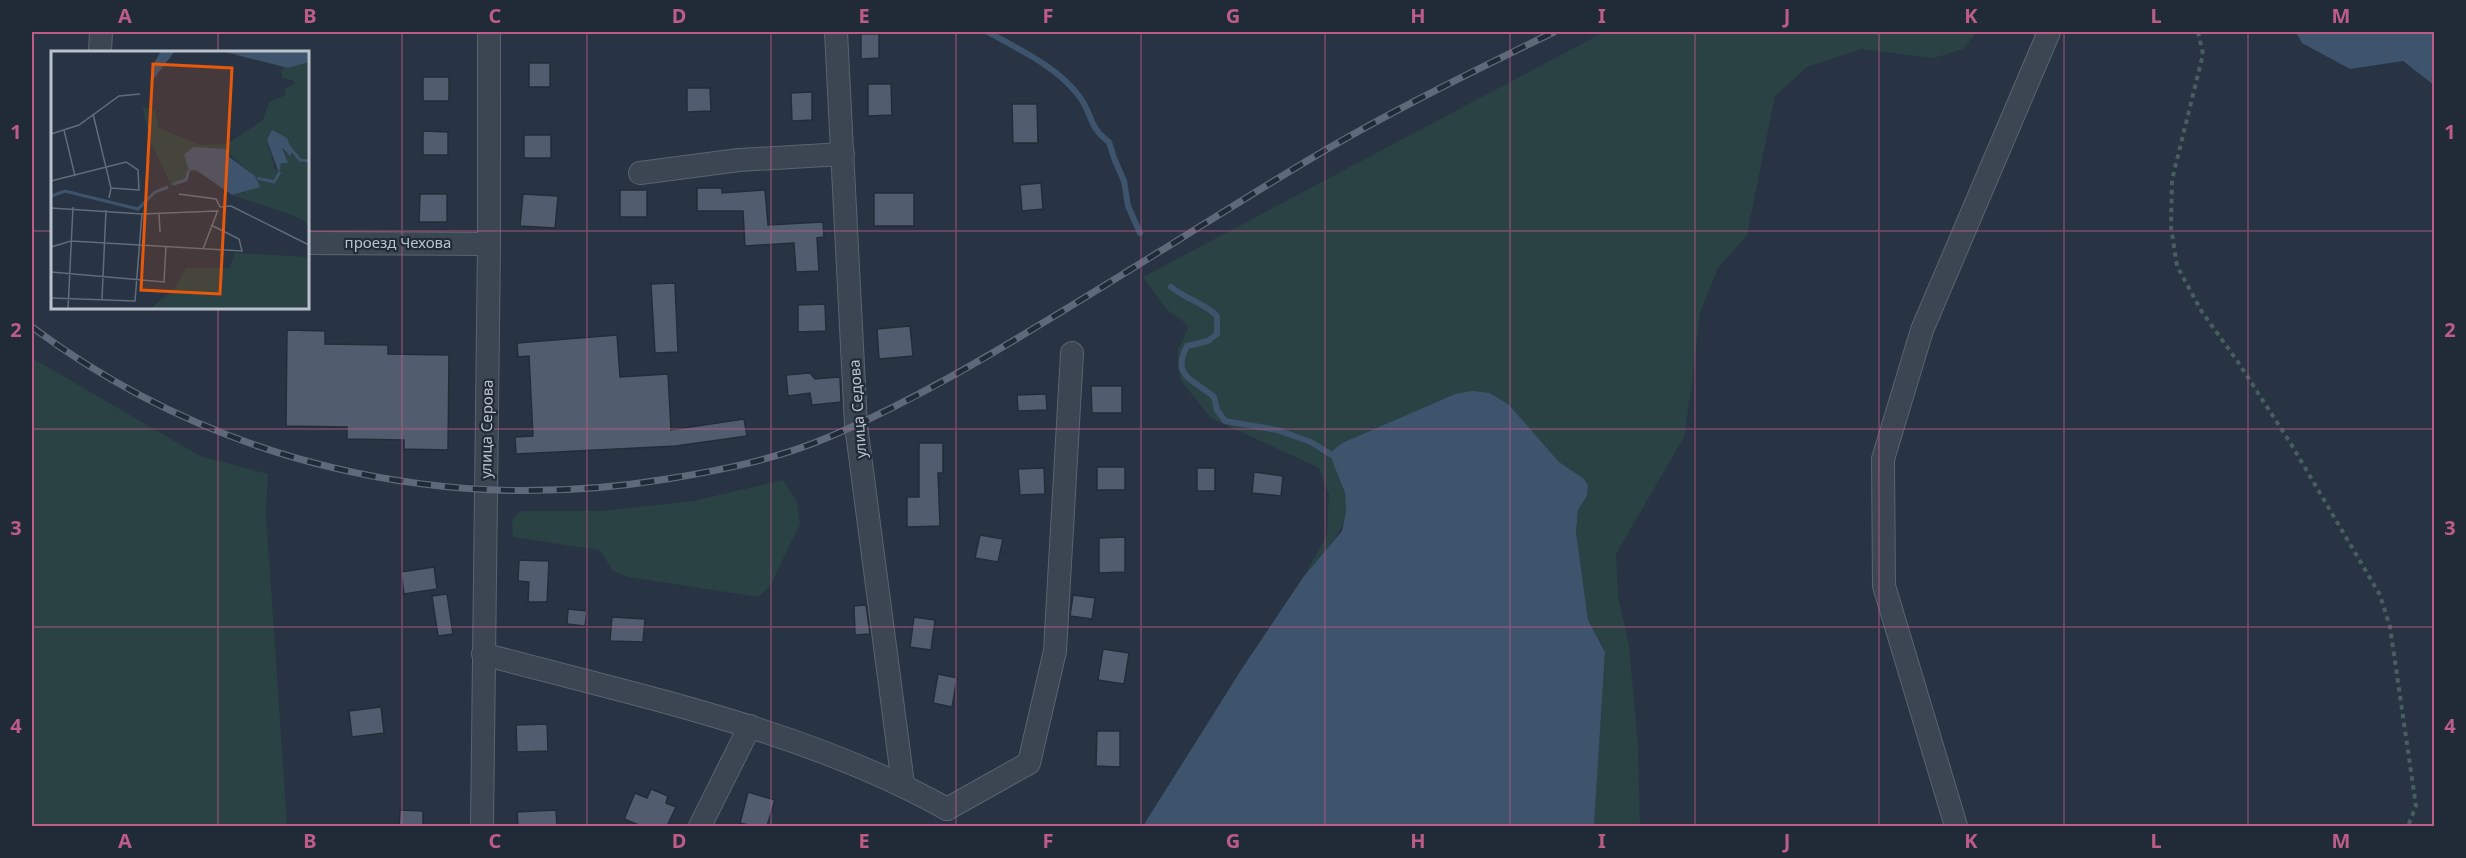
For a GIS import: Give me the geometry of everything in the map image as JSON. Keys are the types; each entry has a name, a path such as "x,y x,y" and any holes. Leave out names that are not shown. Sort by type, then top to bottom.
{"street":[{"path":"100,51 101,32"},
{"name":"улица Серова","path":"482,826 489,244 489,32"},
{"name":"улица Седова","path":"836,32 856,425 903,784"},
{"path":"1956,826 1884,586 1883,459 1922,330 2049,32"},
{"path":"640,173 739,160 843,154"},
{"name":"проезд Чехова","path":"309,243 489,244"},
{"path":"483,654 750,726 903,784 949,818 1029,763 1055,651 1072,353"},
{"path":"700,826 750,726"}],"path":[{"path":"2198,32 2203,54 2172,180 2171,227 2177,266 2202,312 2238,362 2290,444 2380,595 2390,627 2416,806 2408,826"}],"green space":[{"path":"1604,32 1977,32 1963,49 1934,58 1861,49 1807,67 1775,96 1747,235 1718,268 1700,313 1684,437 1616,554 1618,596 1629,645 1638,745 1640,826 1594,826 1605,652 1588,620 1576,532 1578,510 1587,496 1583,478 1559,462 1508,405 1490,393 1455,394 1342,443 1332,451 1344,491 1345,516 1336,538 1304,576 1327,535 1329,495 1319,468 1211,418 1182,382 1178,369 1178,350 1188,328 1166,308 1143,277"},
{"path":"32,358 200,456 268,474 266,513 287,826 32,826"},
{"path":"783,480 797,502 800,524 770,586 758,597 629,577 613,571 600,550 513,537 512,520 520,511 602,511 693,501"}],"water":[{"path":"2296,32 2434,32 2434,85 2403,61 2350,69 2302,43"},
{"path":"1472,391 1490,393 1509,405 1559,462 1583,478 1588,485 1587,496 1578,510 1576,532 1588,620 1605,652 1594,826 1143,826 1243,667 1304,576 1342,531 1346,511 1345,493 1332,460 1332,451 1342,443 1455,394"}],"building":[{"path":"861,34 879,34 879,58 861,59"},
{"path":"529,63 550,63 550,87 529,87"},
{"path":"423,77 449,77 449,101 423,101"},
{"path":"868,84 891,84 892,115 868,116"},
{"path":"687,88 710,88 711,111 687,112"},
{"path":"812,92 812,120 792,121 791,93"},
{"path":"1012,104 1037,104 1038,143 1013,143"},
{"path":"423,131 448,132 448,155 423,155"},
{"path":"524,135 551,135 551,158 524,158"},
{"path":"1041,183 1043,209 1022,211 1020,185"},
{"path":"697,188 722,188 722,193 765,190 768,225 823,222 824,237 817,238 819,271 796,272 794,243 745,246 743,211 697,211"},
{"path":"620,190 647,190 647,217 620,217"},
{"path":"874,193 914,193 914,226 874,226"},
{"path":"420,194 447,194 447,222 419,222"},
{"path":"523,194 558,196 555,228 520,226"},
{"path":"675,283 678,352 655,353 651,284"},
{"path":"825,304 826,331 798,332 798,305"},
{"path":"910,326 913,356 879,359 877,329"},
{"path":"287,330 325,331 325,344 388,345 388,354 449,355 448,450 404,449 404,440 347,439 347,427 286,426"},
{"path":"617,335 620,377 668,374 671,430 744,419 747,436 676,446 516,454 515,437 533,436 529,356 518,357 517,343"},
{"path":"810,373 815,379 840,377 841,402 812,405 810,393 788,396 786,375"},
{"path":"1091,386 1122,386 1122,413 1092,413"},
{"path":"1046,394 1047,410 1018,411 1017,395"},
{"path":"919,443 943,443 943,473 938,473 940,526 907,527 907,497 919,497"},
{"path":"1097,467 1125,467 1125,490 1097,490"},
{"path":"1044,468 1045,494 1020,495 1018,469"},
{"path":"1197,468 1215,468 1215,491 1197,491"},
{"path":"1254,472 1283,476 1281,496 1252,493"},
{"path":"980,535 1003,539 998,562 975,558"},
{"path":"1125,537 1125,572 1099,573 1099,538"},
{"path":"519,560 549,561 547,602 528,602 529,582 518,581"},
{"path":"434,567 437,589 404,594 401,572"},
{"path":"447,594 453,634 438,636 432,596"},
{"path":"1073,595 1095,598 1092,619 1070,616"},
{"path":"866,605 870,634 855,635 854,606"},
{"path":"568,609 587,611 585,626 567,624"},
{"path":"612,617 645,619 643,642 610,641"},
{"path":"914,617 935,620 931,650 910,647"},
{"path":"1103,649 1129,653 1124,684 1098,680"},
{"path":"938,674 957,678 952,707 933,703"},
{"path":"381,707 384,733 352,737 349,711"},
{"path":"547,724 548,751 517,752 516,725"},
{"path":"1097,731 1120,731 1120,767 1096,766"},
{"path":"651,789 668,796 666,803 676,807 667,826 641,826 624,819 635,793 647,798"},
{"path":"748,792 775,800 767,826 740,823"},
{"path":"400,810 423,811 423,826 399,826"},
{"path":"556,810 557,826 518,826 517,812"}],"waterway":[{"path":"988,32 1049,67 1079,96 1097,131 1109,142 1124,181 1128,206 1140,233"},
{"path":"1171,287 1217,316 1217,334 1208,341 1187,346 1182,365 1188,378 1214,397 1217,410 1225,421 1277,430 1311,442 1338,459"}],"railway":[{"path":"32,327 103,374 177,413 254,445 334,468 415,483 499,490 583,489 709,472 770,458 809,445 909,399 1011,342 1352,135 1554,32"}]}
